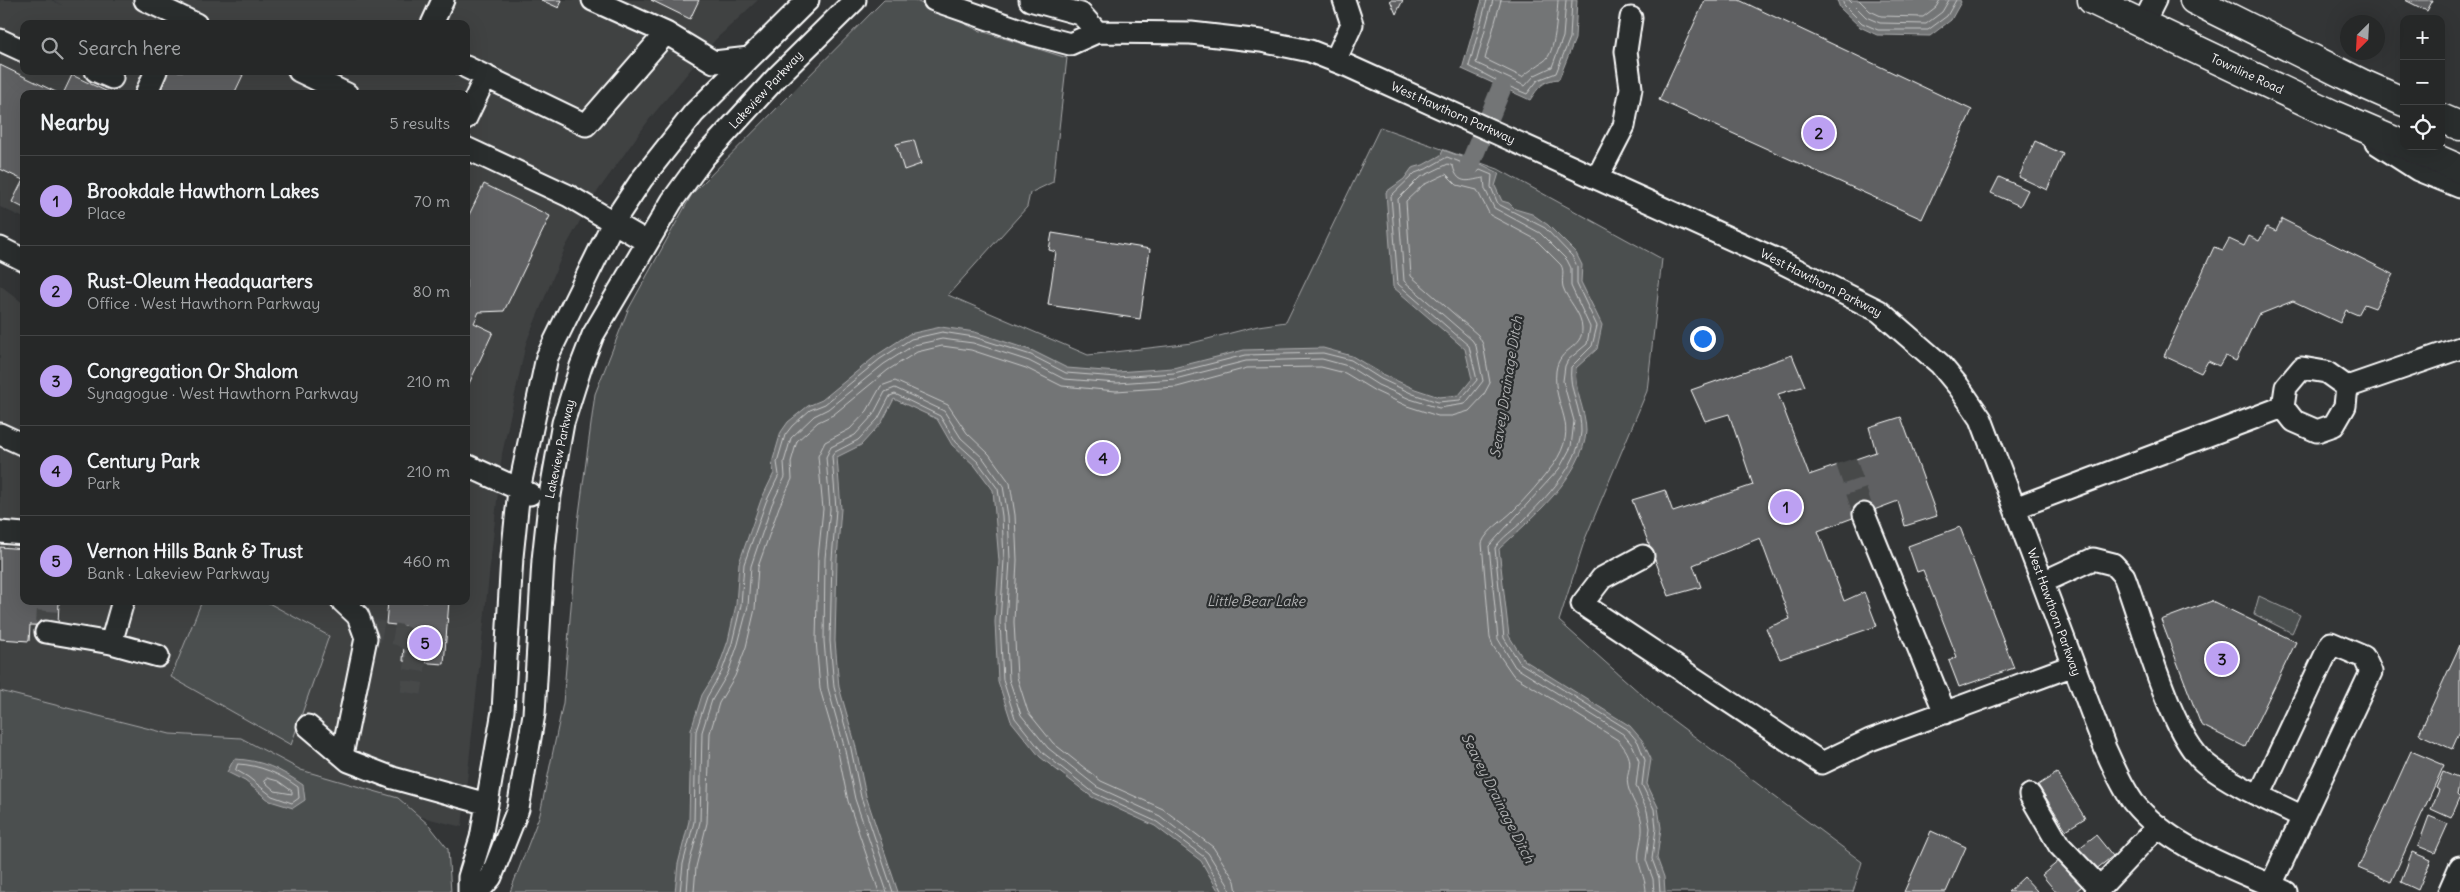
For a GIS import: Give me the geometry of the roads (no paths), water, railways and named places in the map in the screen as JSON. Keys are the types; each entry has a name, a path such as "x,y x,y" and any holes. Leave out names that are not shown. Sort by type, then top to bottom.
{"main road":[{"path":"2194,0 2361,83 2400,100"},
{"name":"Townline Road","path":"2104,2 2143,24 2334,115 2400,143"},
{"path":"2445,120 2460,126"},
{"path":"2416,150 2460,169"}],"street":[{"path":"145,0 183,20"},
{"path":"434,20 442,0"},
{"path":"593,0 666,33 714,62 749,58"},
{"path":"469,892 469,877 481,838 503,711 518,490 547,357 614,221 671,140 749,58 808,0"},
{"name":"Lakeview Parkway","path":"478,892 491,877 518,809 534,714 543,560 549,502 563,423 580,366 593,336 672,201 721,136 777,77 855,0"},
{"name":"West Hawthorn Parkway","path":"934,0 1032,34 1070,44 1097,32 1191,33 1262,41 1310,52 1427,101 1598,178 1773,258 1879,311 1919,344 1959,387 1980,419 2118,778 2134,802 2158,826 2189,847 2279,888"},
{"path":"1030,0 1081,14 1097,32"},
{"path":"1335,61 1352,24 1344,0"},
{"path":"2143,24 2155,0"},
{"path":"1598,178 1624,126 1631,88 1626,51 1631,18"},
{"path":"470,69 586,126 666,33"},
{"path":"0,40 20,49"},
{"path":"148,90 154,75"},
{"path":"307,75 339,90"},
{"path":"470,110 486,76"},
{"path":"2334,115 2418,170 2460,187"},
{"path":"470,150 569,196 647,242"},
{"path":"0,248 20,258"},
{"path":"2347,387 2460,348"},
{"path":"2302,368 2326,372 2347,387 2345,406 2334,425 2317,432 2294,421 2283,407 2286,387 2302,368"},
{"path":"2015,508 2283,407"},
{"path":"0,434 20,443"},
{"path":"470,468 549,502"},
{"path":"1864,514 1945,713"},
{"path":"0,532 20,534"},
{"path":"1643,556 1602,578 1582,604 1822,763 1870,740 2074,665"},
{"path":"2043,582 2093,559 2113,564 2124,576 2178,726 2205,763 2259,796 2303,816"},
{"path":"111,643 122,605"},
{"path":"342,755 366,638 358,616 346,605"},
{"path":"46,632 111,643 158,656"},
{"path":"2259,796 2331,643 2364,657 2371,672 2303,816 2279,888"},
{"path":"308,726 349,761 393,778 487,804"},
{"path":"2030,795 2059,845 2098,890 2158,826"},
{"path":"2449,892 2460,867"}],"water":[{"path":"1482,0 1577,0 1575,39 1559,79 1542,85 1530,100 1462,69"},
{"path":"1837,0 1960,0 1961,2 1951,20 1930,36 1877,35 1860,27 1840,8"},
{"name":"Little Bear Lake","path":"1443,150 1468,159 1465,168 1472,171 1477,162 1499,173 1495,186 1502,201 1509,203 1515,209 1532,214 1548,225 1576,253 1582,265 1581,282 1602,325 1597,349 1576,368 1576,384 1586,431 1583,448 1576,464 1553,496 1499,549 1509,636 1524,660 1630,726 1642,740 1651,759 1647,784 1658,807 1661,828 1657,858 1664,877 1665,892 1219,892 1201,861 1155,826 1092,797 1040,757 1011,721 998,681 995,622 999,561 993,490 975,466 952,445 937,419 894,399 882,422 861,445 837,457 841,509 837,559 835,641 839,687 855,743 866,796 898,892 675,892 678,864 689,821 691,730 702,695 718,669 728,641 736,605 739,563 761,500 774,473 772,463 781,432 788,422 808,406 822,400 877,355 909,334 941,327 975,332 1033,351 1067,368 1117,372 1173,368 1244,350 1323,348 1352,356 1384,375 1415,389 1439,397 1459,395 1472,379 1465,349 1393,287 1386,192 1404,179 1412,168 1423,165 1441,155"},
{"path":"234,759 262,763 286,774 303,785 305,800 293,808 270,801 245,781 227,772"}],"waterway":[{"name":"Seavey Drainage Ditch","path":"1468,169 1501,89"}],"tunnel":[{"path":"1846,461 1864,514"},
{"path":"46,632 48,605"},
{"path":"362,628 400,635 418,645 411,693"}],"place":[{"name":"Rust-Oleum Headquarters","path":"1819,133"},
{"name":"Century Park","path":"1103,458"},
{"name":"Brookdale Hawthorn Lakes","path":"1786,507"},
{"name":"Vernon Hills Bank & Trust","path":"425,643"},
{"name":"Congregation Or Shalom","path":"2222,659"}]}
